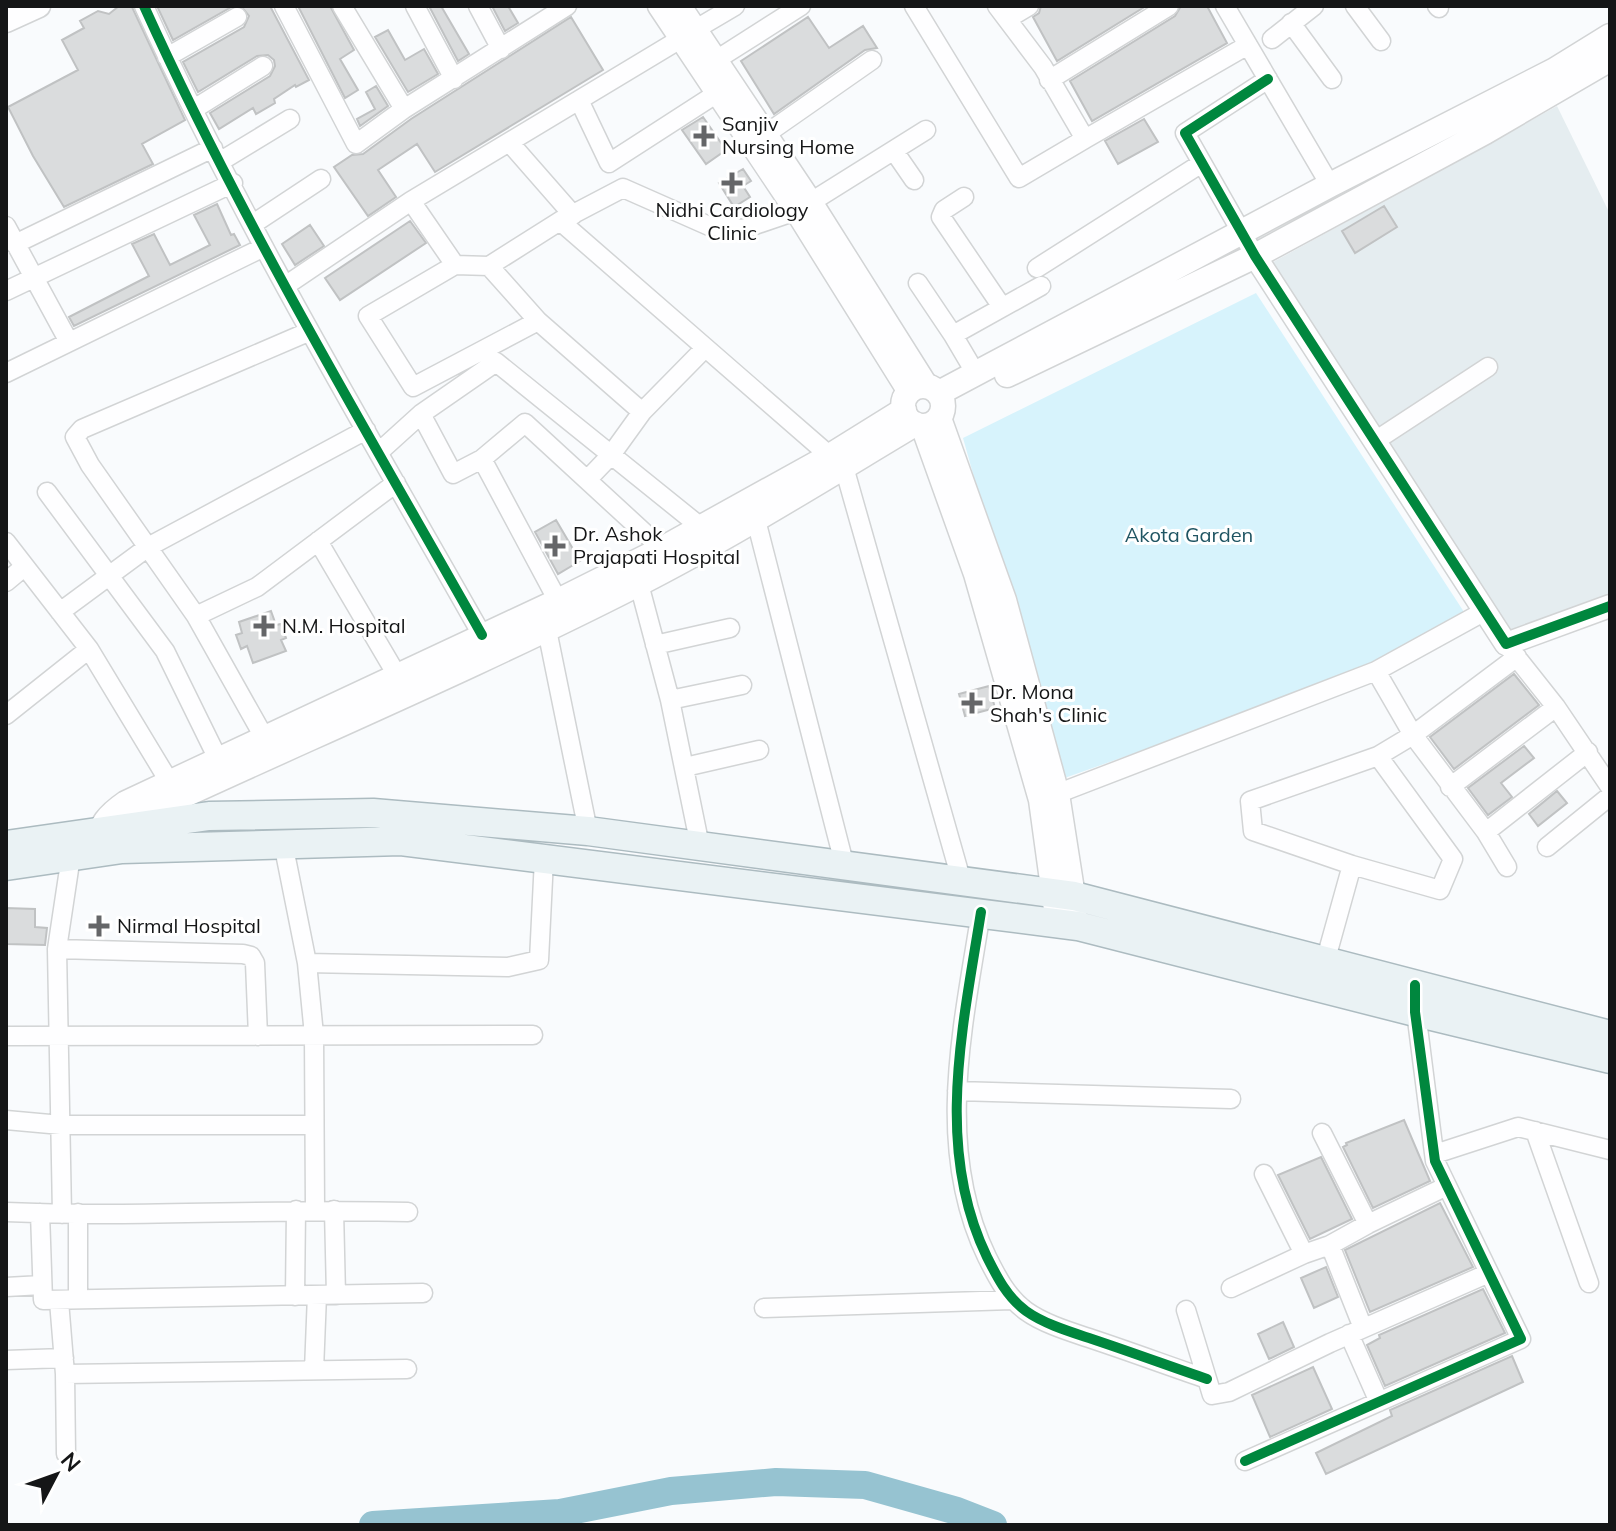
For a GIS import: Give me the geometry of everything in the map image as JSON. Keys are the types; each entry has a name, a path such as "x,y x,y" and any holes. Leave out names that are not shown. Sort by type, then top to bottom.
{"main road":[{"path":"102,844 174,800 547,630 639,584 756,520 837,461 976,374 1330,185 1555,70 1610,36"},
{"path":"925,407 1255,256 1485,132 1610,59"},
{"path":"102,844 108,817 126,803 558,601 837,461"},
{"path":"6,866 209,816 373,813 588,831 1063,894 1325,962 1415,998 1610,1059"},
{"path":"6,845 401,841 1068,925 1415,998 1610,1035"}],"street":[{"path":"6,21 39,6"},
{"path":"144,6 308,332 482,635"},
{"path":"284,6 356,144 404,109 501,49 548,12 567,6"},
{"path":"342,6 404,109"},
{"path":"415,6 454,79"},
{"path":"478,6 501,49"},
{"path":"659,6 716,60 766,134 803,206 925,407 1000,584 1001,626 1049,797 1068,925"},
{"path":"680,6 689,34 719,92 803,206"},
{"path":"285,286 411,201 735,6"},
{"path":"716,60 801,6"},
{"path":"914,6 1019,178 1248,45"},
{"path":"1029,6 1002,12 1043,67 1085,139"},
{"path":"1049,80 1169,6"},
{"path":"1225,6 1330,185"},
{"path":"1272,39 1314,6"},
{"path":"1355,6 1381,41"},
{"path":"167,57 237,17"},
{"path":"1291,23 1332,79"},
{"path":"766,134 872,60"},
{"path":"194,109 263,66"},
{"path":"1268,79 1185,133 1255,256 1485,611 1610,787"},
{"path":"579,100 609,163 719,92"},
{"path":"15,244 290,119"},
{"path":"538,321 413,387 368,316 455,265 489,266 566,218 623,188 709,226 743,229 803,206 926,130"},
{"path":"509,142 566,218 705,348 837,461 961,879"},
{"path":"894,151 914,180"},
{"path":"953,335 1002,307 1039,277 1202,163"},
{"path":"253,224 321,179"},
{"path":"6,291 233,183"},
{"path":"964,197 944,210 941,217 1002,307"},
{"path":"411,201 455,265"},
{"path":"6,226 69,342"},
{"path":"7,369 264,247"},
{"path":"489,266 538,321 642,412"},
{"path":"918,283 976,374"},
{"path":"264,737 196,616 90,465 75,437 82,429 308,332"},
{"path":"587,480 611,455 642,412 705,348"},
{"path":"379,452 421,414 496,362 702,528"},
{"path":"1375,441 1488,367"},
{"path":"421,414 453,474 482,459 525,423 662,549"},
{"path":"60,612 148,547 366,430"},
{"path":"482,459 558,601"},
{"path":"196,616 257,587 396,483"},
{"path":"47,492 165,651 218,759"},
{"path":"756,520 844,863"},
{"path":"318,541 398,677"},
{"path":"6,542 89,649 170,783"},
{"path":"6,582 24,567"},
{"path":"639,584 670,700 700,846"},
{"path":"1378,756 1453,859 1440,890 1352,865 1253,831 1250,801 1378,756 1413,735 1512,650 1610,606"},
{"path":"1049,797 1376,671 1485,611"},
{"path":"655,645 730,628"},
{"path":"547,630 588,831"},
{"path":"6,715 89,649"},
{"path":"1376,671 1413,735 1486,832 1507,867"},
{"path":"670,700 742,685"},
{"path":"1450,787 1556,707"},
{"path":"685,767 759,750"},
{"path":"1486,832 1588,752"},
{"path":"1547,847 1610,796"},
{"path":"283,843 307,963 314,1035 314,1125 336,1295"},
{"path":"78,1299 61,1125 57,949 102,844"},
{"path":"307,963 508,967 539,960 544,859"},
{"path":"1325,962 1352,865"},
{"path":"981,912 957,1064 956,1140 963,1186 979,1241 1000,1283 1012,1300 1028,1313 1075,1333 1207,1379"},
{"path":"57,949 251,956 255,963 258,1036"},
{"path":"1245,1461 1521,1339 1447,1186 1435,1154 1415,998"},
{"path":"6,1036 533,1035"},
{"path":"957,1091 1231,1099"},
{"path":"6,1120 61,1125 314,1125"},
{"path":"1435,1154 1518,1127 1610,1150"},
{"path":"1535,1131 1589,1283"},
{"path":"1322,1133 1368,1224"},
{"path":"1264,1174 1304,1254"},
{"path":"1231,1288 1330,1245 1447,1186"},
{"path":"295,1296 296,1210"},
{"path":"6,1212 408,1212"},
{"path":"40,1213 43,1300 423,1293"},
{"path":"1330,1245 1379,1402"},
{"path":"1186,1310 1212,1395 1229,1392 1356,1331 1489,1273"},
{"path":"6,1287 42,1285"},
{"path":"314,1370 317,1295"},
{"path":"764,1308 1012,1300"},
{"path":"59,1301 66,1454"},
{"path":"6,1360 64,1366 407,1369"}],"shaded area":[{"path":"1557,106 1610,214 1610,601 1506,644 1266,266"}],"green space":[{"name":"Akota Garden","path":"1256,293 1464,612 1386,659 1267,706 1059,780 963,438"}],"building":[{"path":"119,6 132,7 185,120 142,144 153,164 64,207 8,107 78,70 62,40 84,28 80,21 98,11 109,14"},
{"path":"157,6 233,6 173,40"},
{"path":"241,6 270,6 309,80 295,85 274,99 275,103 256,114 253,108 219,129 210,113 270,76 275,66 274,60 268,55 257,56 198,92 183,62 244,27 249,16"},
{"path":"298,6 330,6 354,50 340,59 358,90 345,98"},
{"path":"429,6 441,6 469,54 458,61"},
{"path":"492,6 508,6 518,23 505,31"},
{"path":"1041,6 1146,6 1057,61 1033,17 1039,13"},
{"path":"1181,6 1207,6 1227,43 1092,121 1070,81 1175,16"},
{"path":"571,17 603,70 435,172 417,144 378,170 396,197 368,216 334,167 352,155 363,154 411,119"},
{"path":"808,17 829,48 863,26 877,48 865,50 774,114 741,61"},
{"path":"388,30 405,60 424,49 438,74 408,92 375,37"},
{"path":"376,86 388,106 360,126 357,119 375,109 366,92"},
{"path":"703,117 726,150 706,164 682,130"},
{"path":"1144,119 1158,142 1118,164 1105,141"},
{"path":"743,169 751,181 743,186 750,197 734,207 719,183"},
{"path":"217,204 231,235 234,234 240,245 74,326 69,317 149,276 132,244 154,234 170,265 210,245 194,215"},
{"path":"1384,206 1397,227 1355,253 1342,231"},
{"path":"410,221 426,243 340,300 325,278"},
{"path":"310,225 324,246 295,265 282,244"},
{"path":"556,520 580,561 558,574 535,532"},
{"path":"271,611 276,625 281,624 286,638 281,640 286,651 253,663 247,646 241,649 236,635 242,633 239,622"},
{"path":"1514,674 1539,705 1454,769 1430,737"},
{"path":"989,686 995,708 965,716 959,694"},
{"path":"1524,746 1534,758 1501,783 1512,797 1488,815 1468,788"},
{"path":"1557,791 1567,803 1538,826 1529,814"},
{"path":"6,908 35,909 35,927 47,928 45,945 6,944"},
{"path":"1404,1120 1430,1181 1373,1208 1343,1147 1346,1143"},
{"path":"1321,1157 1352,1219 1310,1239 1278,1175"},
{"path":"1440,1203 1473,1267 1370,1312 1345,1250"},
{"path":"1326,1267 1338,1297 1314,1308 1301,1278"},
{"path":"1483,1289 1505,1333 1385,1386 1367,1345 1380,1338 1379,1335"},
{"path":"1283,1322 1294,1347 1269,1359 1258,1334"},
{"path":"1512,1356 1523,1382 1326,1474 1316,1453 1392,1416 1390,1410"},
{"path":"1313,1367 1332,1409 1270,1437 1252,1395"}],"waterway":[{"path":"373,1525 560,1513 671,1491 776,1482 865,1485 957,1511 993,1525"}],"cycle path":[{"path":"144,6 263,246 482,635"},
{"path":"1268,79 1185,133 1255,256 1506,644 1610,606"},
{"path":"981,912 961,1043 957,1130 961,1173 971,1216 987,1257 1008,1293 1033,1316 1207,1379"},
{"path":"1245,1461 1521,1339 1435,1161 1415,1012 1415,985"}],"place":[{"name":"Sanjiv Nursing Home","path":"704,136"},
{"name":"Nidhi Cardiology Clinic","path":"732,183"},
{"name":"Dr. Ashok Prajapati Hospital","path":"555,546"},
{"name":"N.M. Hospital","path":"264,626"},
{"name":"Dr. Mona Shah's Clinic","path":"972,703"},
{"name":"Nirmal Hospital","path":"99,926"}]}
